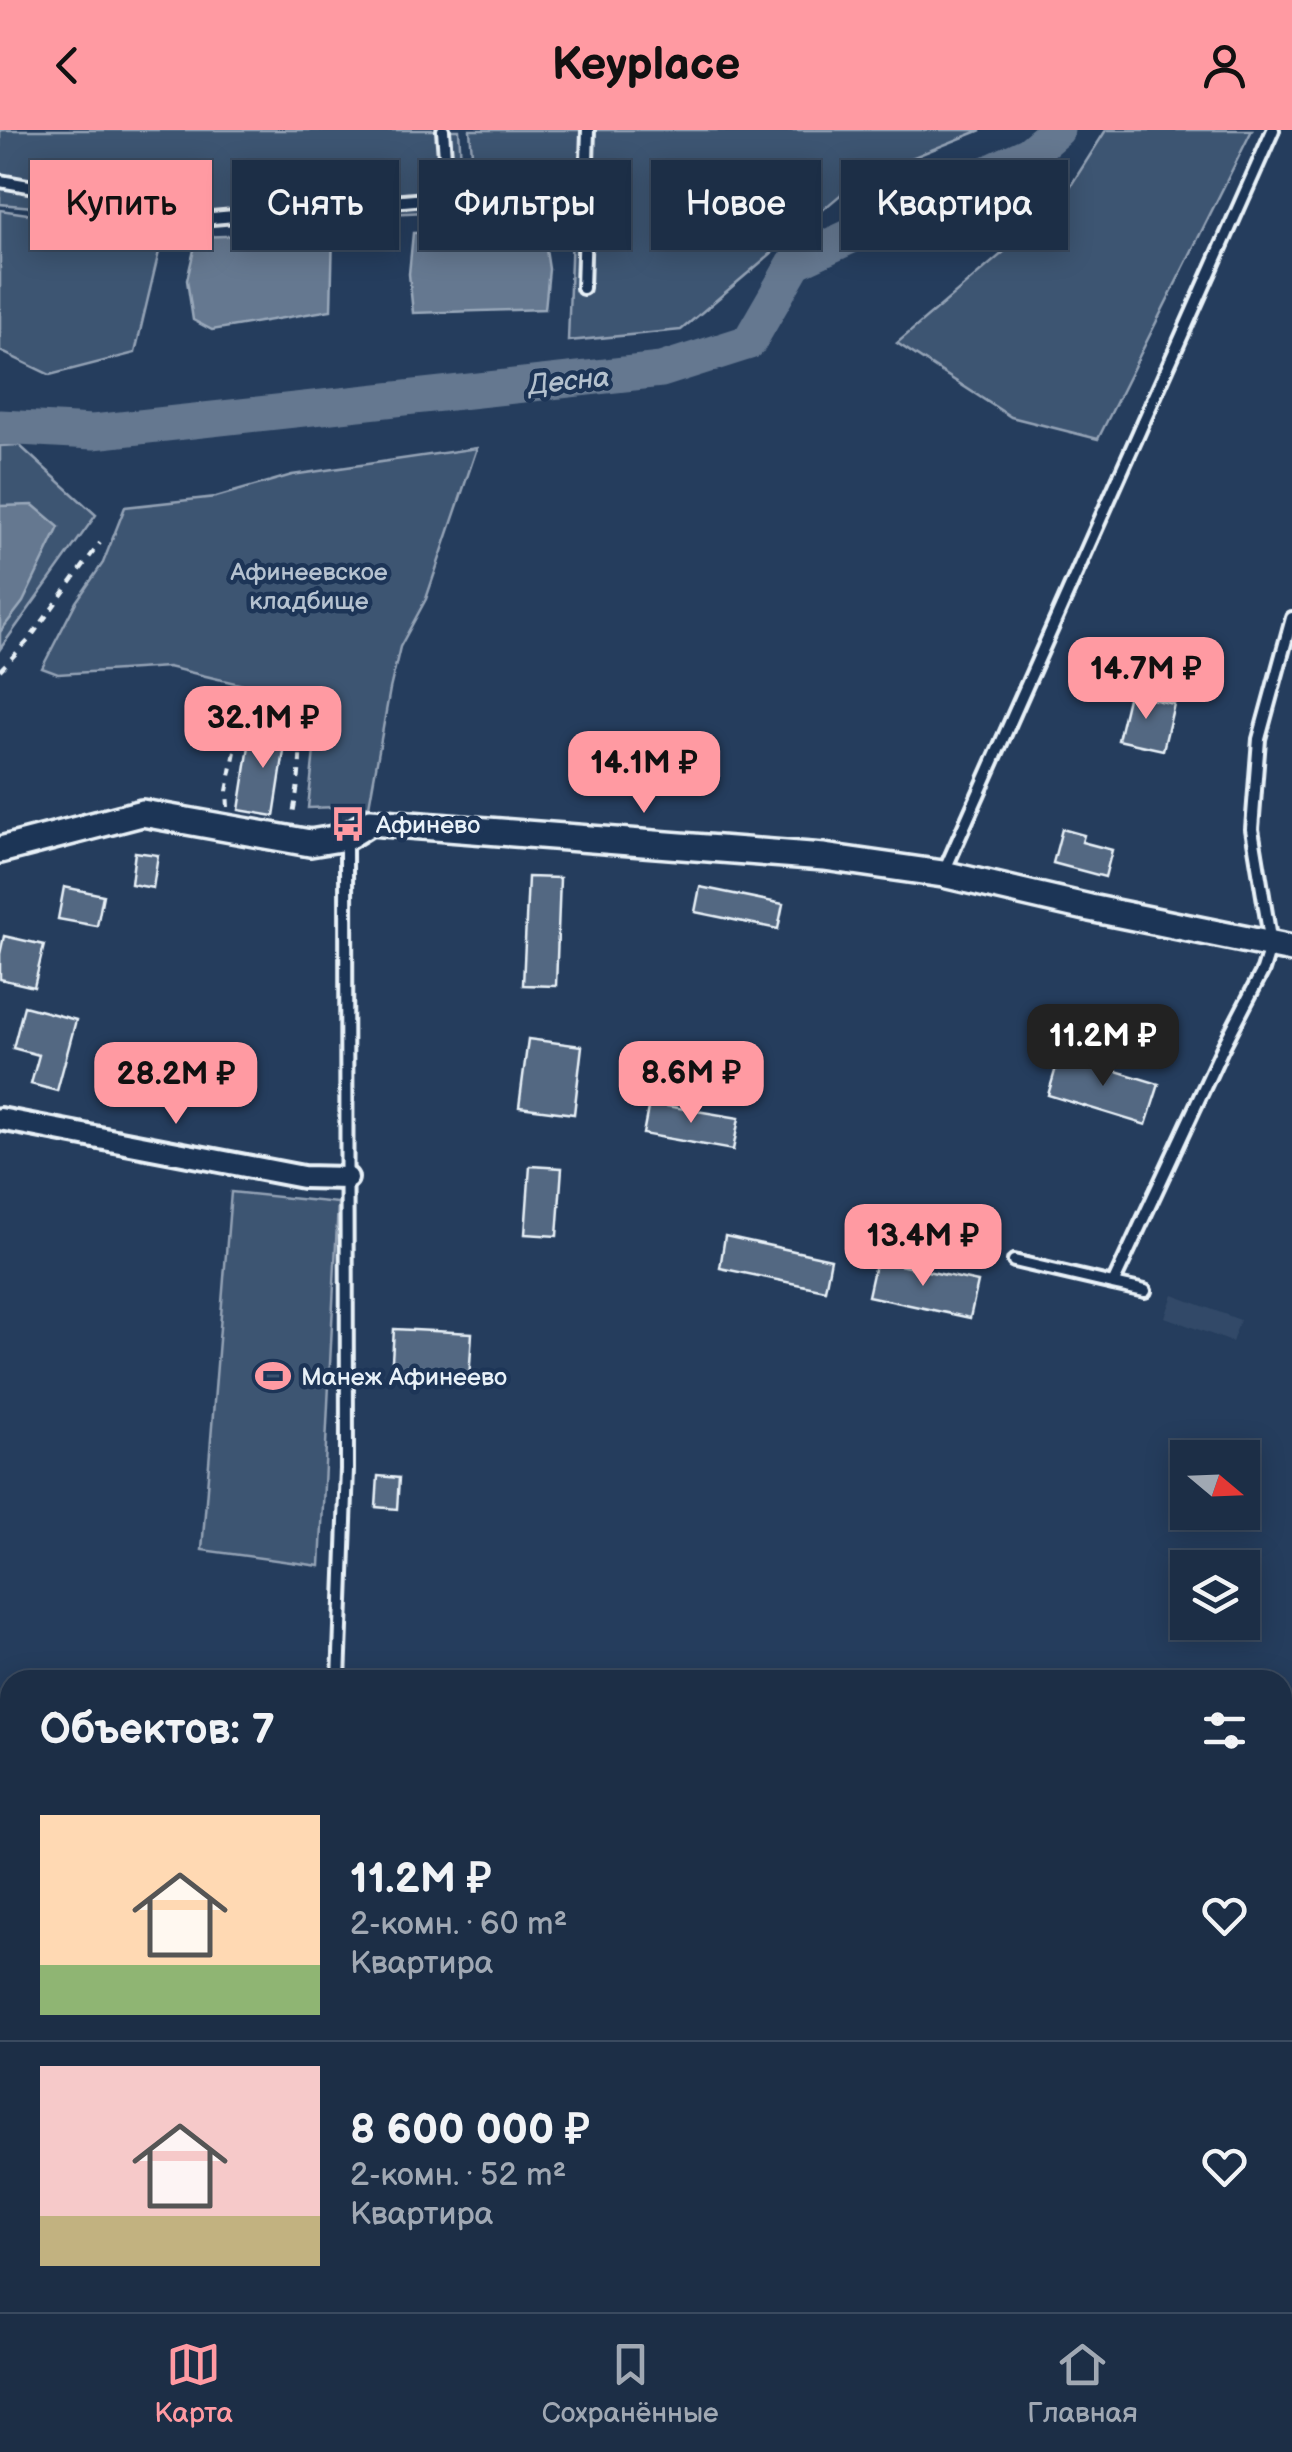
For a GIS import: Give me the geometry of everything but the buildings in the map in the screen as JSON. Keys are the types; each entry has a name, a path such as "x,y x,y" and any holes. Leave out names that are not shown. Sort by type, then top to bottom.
{"street":[{"path":"0,850 142,813 310,843 346,838 370,822 824,858 943,874 1281,947"},
{"path":"0,1119 303,1178 347,1178"}],"lane":[{"path":"0,181 212,218 448,196 443,130"},
{"path":"583,288 588,130"},
{"path":"943,874 1273,130"},
{"path":"1114,1284 1223,1047 1263,970 1281,947 1252,829 1259,738 1292,618"},
{"path":"339,1670 347,1469 346,838"},
{"path":"1014,1261 1146,1291"}],"path":[{"path":"0,670 28,641 100,543"},
{"path":"229,810 227,791 242,717 274,709 300,713 299,784 291,820 284,821"}],"shaded area":[{"path":"413,233 419,233 419,250 546,250 549,269 545,309 413,313 409,274"},
{"path":"212,236 232,236 232,250 333,250 331,310 212,330 193,320 187,280 194,250 212,250"},
{"path":"33,505 59,527 23,602 0,632 0,506"},
{"path":"1173,1295 1240,1320 1232,1342 1165,1317"}],"green space":[{"path":"0,130 459,130 461,160 419,160 419,212 399,213 399,160 232,160 232,222 212,223 212,160 30,160 30,207 0,204"},
{"path":"470,130 981,130 906,160 841,160 841,194 821,211 821,160 651,160 651,250 775,250 681,330 568,341 571,250 631,250 631,160 472,160"},
{"path":"1106,130 1252,130 1098,439 1011,417 897,343 1006,250 1068,250 1068,190"},
{"path":"0,210 30,214 30,250 159,250 135,353 50,375 0,351"},
{"path":"19,445 96,515 0,649 0,446"},
{"name":"Афинеевское кладбище","path":"477,448 426,599 400,647 369,806 308,808 319,703 168,667 58,674 42,668 76,602 103,563 125,507 216,497 292,475"},
{"name":"Манеж Афинеево","path":"231,1192 338,1203 320,1566 202,1550"}],"waterway":[{"name":"Десна","path":"0,427 93,432 661,370 749,342 795,262 1029,154 1057,130"}],"place":[{"name":"Афинево","path":"348,824"},
{"name":"Манеж Афинеево","path":"273,1376"}]}
